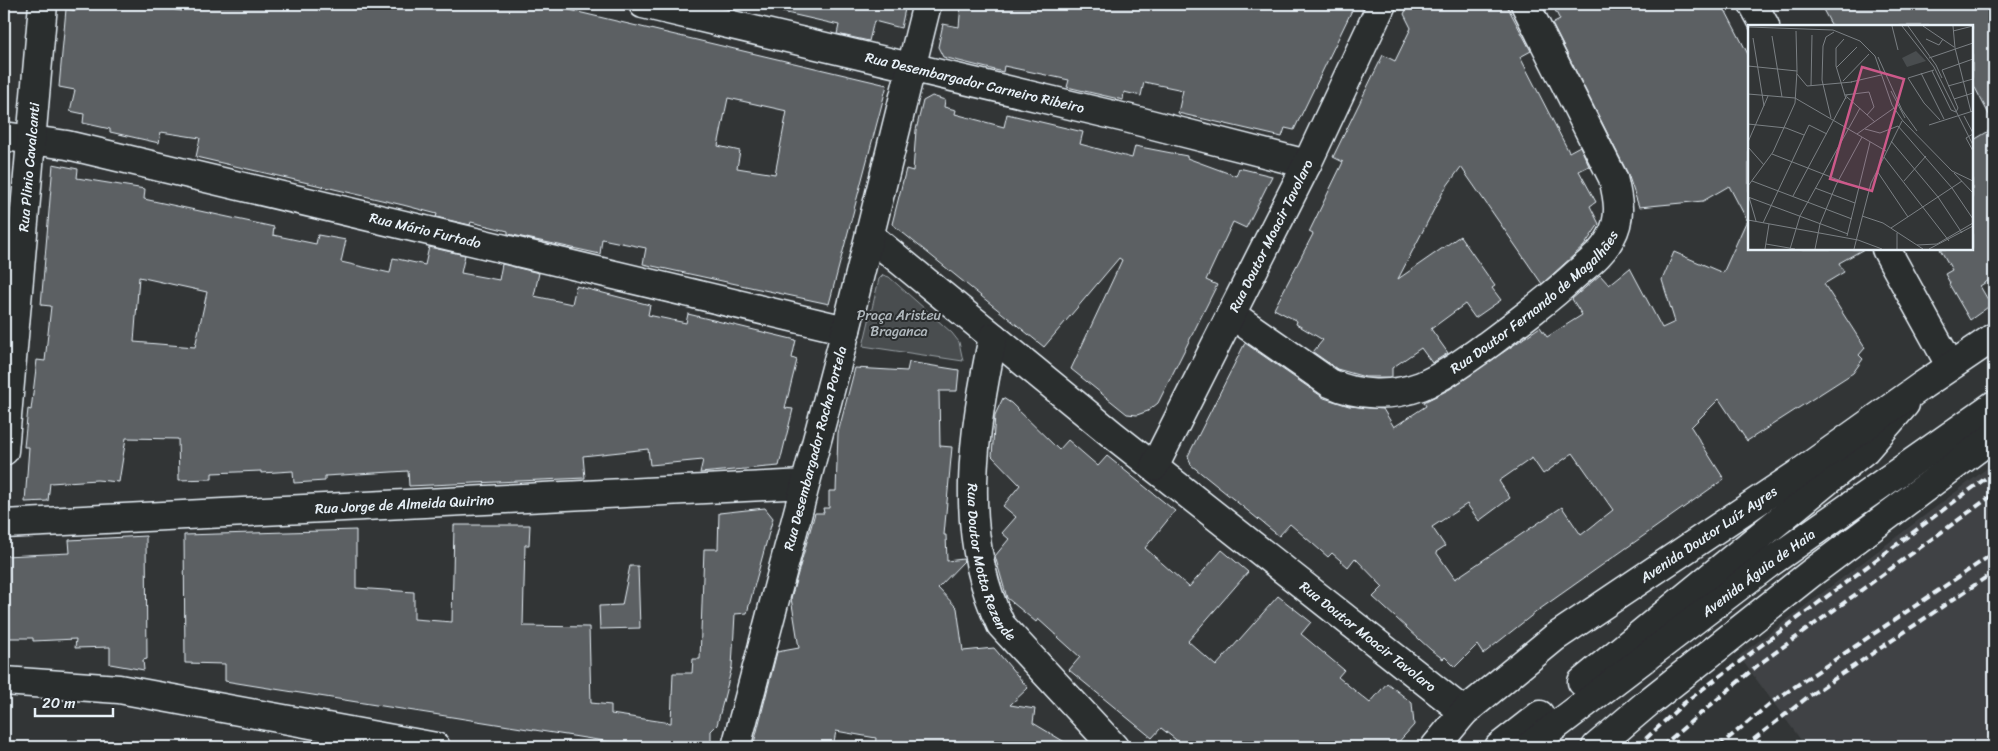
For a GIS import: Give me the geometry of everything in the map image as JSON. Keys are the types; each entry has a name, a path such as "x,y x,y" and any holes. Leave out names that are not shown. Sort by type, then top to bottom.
{"main road":[{"name":"Rua Plinio Cavalcanti","path":"4,451 43,4"},
{"name":"Rua Desembargador Carneiro Ribeiro","path":"643,4 1130,119 1307,164"},
{"name":"Rua Desembargador Rocha Portela","path":"736,747 846,330 927,4"},
{"name":"Rua Doutor Moacir Tavolaro","path":"1154,467 1307,164 1382,4"},
{"name":"Rua Doutor Fernando de Magalhães","path":"1231,314 1330,383 1347,390 1370,394 1396,392 1421,386 1459,365 1542,306 1601,252 1612,236 1618,217 1618,197 1613,178 1525,4"},
{"path":"1753,4 1764,25"},
{"name":"Rua Mário Furtado","path":"4,136 67,145 846,330"},
{"name":"Rua Doutor Moacir Tavolaro","path":"870,236 1154,467 1464,712"},
{"path":"1887,250 1950,365"},
{"name":"Rua Doutor Motta Rezende","path":"993,337 979,406 973,454 972,500 982,576 990,602 1001,625 1114,747"},
{"name":"Avenida Doutor Luíz Ayres","path":"1435,747 1464,712 1554,638 1802,472 1922,384 1994,337"},
{"name":"Avenida Águia de Haia","path":"1499,747 1684,600 1865,450 1922,384"},
{"name":"Avenida Águia de Haia","path":"1528,747 1768,564 1994,405"},
{"path":"1596,747 1650,701 1810,574 1994,436"},
{"name":"Rua Jorge de Almeida Quirino","path":"4,524 805,484"},
{"path":"4,681 119,689 359,741 436,747"}],"shaded area":[{"path":"1994,463 1994,747 1806,747 1739,656"}],"green space":[{"name":"Praça Aristeu Braganca","path":"883,275 889,277 952,333 959,342 963,361 863,346 879,279"}],"building":[{"path":"77,4 144,4 182,11 183,4 544,4 887,85 829,304 643,264 646,248 602,239 600,254 508,234 508,231 471,222 470,225 436,217 437,214 403,205 196,157 200,138 161,132 159,143 110,132 110,129 83,123 84,114 70,111 75,90 59,87 66,9 76,11","holes":["728,98 787,111 775,174 737,168 740,151 718,146"]},
{"path":"783,4 906,4 901,28 874,21 869,41 837,34 839,25 782,12"},
{"path":"961,4 1355,4 1294,130 1285,128 1282,137 1178,113 1183,90 1144,82 1141,96 1124,92 1123,100 1067,87 1069,80 1004,66 1003,72 943,57 938,47 943,24 959,27"},
{"path":"1409,4 1506,4 1531,51 1520,57 1569,152 1580,146 1589,166 1579,171 1596,202 1590,206 1599,224 1584,246 1542,284 1461,167 1444,190 1398,279 1460,236 1495,286 1492,288 1501,300 1475,318 1465,304 1431,329 1448,353 1432,363 1421,348 1392,368 1392,377 1365,377 1337,369 1313,352 1323,340 1296,324 1297,321 1274,309 1313,234 1309,232 1343,162 1333,157 1383,55 1395,61 1411,28 1404,14"},
{"path":"1552,4 1722,4 1748,54 1748,250 1862,250 1839,263 1844,272 1824,284 1865,348 1859,355 1863,359 1853,373 1747,441 1719,399 1691,427 1724,479 1540,609 1483,654 1477,645 1455,667 1445,657 1443,659 1431,650 1373,597 1383,587 1355,558 1348,567 1332,553 1328,557 1290,524 1279,536 1191,465 1188,456 1245,343 1324,398 1349,406 1383,409 1394,427 1426,406 1424,402 1450,389 1540,327 1547,337 1582,315 1572,299 1600,275 1609,285 1630,268 1662,328 1675,322 1662,280 1674,252 1723,273 1747,220 1729,186 1703,201 1639,207 1628,174 1552,24 1560,20","holes":["1573,453 1613,510 1581,535 1562,507 1455,579 1436,552 1445,546 1432,527 1467,504 1479,521 1510,498 1499,481 1532,458 1543,474"]},
{"path":"1820,4 1994,4 1994,124 1973,84 1973,25 1831,25"},
{"path":"932,96 945,100 944,107 956,110 955,114 1004,127 1007,114 1083,132 1080,144 1132,158 1135,146 1187,156 1187,158 1236,176 1239,168 1272,176 1246,228 1233,222 1206,280 1217,285 1158,403 1148,411 1137,415 1127,414 1071,369 1122,260 1119,258 1044,347 892,224 906,169 913,171 916,130 923,101"},
{"path":"1994,128 1994,277 1980,286 1991,305 1970,320 1949,284 1945,274 1952,270 1941,250 1973,250 1973,140"},
{"path":"53,164 78,169 77,178 145,189 144,199 274,227 273,235 316,244 318,235 346,240 341,262 390,273 393,258 425,265 429,247 465,255 461,273 499,280 502,264 539,273 534,296 572,304 576,286 650,305 648,315 686,323 688,314 796,340 792,358 797,360 785,408 793,409 779,466 700,473 703,460 650,465 648,449 583,456 585,478 409,486 408,471 325,476 325,481 294,483 293,471 261,473 261,471 212,473 212,479 179,480 178,439 126,438 119,482 97,480 50,483 48,501 25,502 29,447 24,447 28,409 31,410 37,360 45,361 51,306 41,305","holes":["139,277 207,292 195,347 134,342"]},
{"path":"909,362 959,370 957,391 939,391 940,446 952,447 944,535 946,535 947,561 963,559 964,561 938,588 957,608 963,651 994,648 1028,688 1010,705 1035,709 1033,723 1073,747 875,747 876,738 836,731 833,747 753,747 777,652 799,648 791,598 815,513 824,513 823,508 829,508 829,491 836,491 838,433 855,368 907,371"},
{"path":"1003,398 1011,403 1059,450 1068,440 1098,466 1107,456 1175,511 1145,548 1189,587 1222,550 1248,572 1188,641 1216,666 1278,596 1311,622 1301,634 1344,670 1338,677 1370,703 1387,683 1412,703 1414,725 1394,747 1185,747 1161,728 1152,738 1069,670 1080,657 1038,619 1036,622 1007,598 995,556 1009,539 1002,533 1016,517 1003,506 1020,485 992,456 995,415"},
{"path":"765,508 773,518 747,613 735,614 732,667 717,725 711,731 711,747 642,747 262,687 225,681 225,664 185,663 184,535 356,530 356,588 414,592 414,619 452,622 454,525 530,525 529,545 525,545 523,626 589,627 591,703 611,705 611,714 671,723 673,673 692,673 693,659 700,659 704,549 718,549 719,513"},
{"path":"146,536 147,659 143,660 144,670 110,664 110,647 75,648 76,639 33,641 33,638 4,638 4,556 70,553 69,540"},
{"path":"630,566 638,566 640,628 600,629 599,606 622,605"}],"railway":[{"path":"1637,747 1684,703 1994,472"},
{"path":"1661,747 1758,665 1994,494"},
{"path":"1718,747 1772,702 1994,553"},
{"path":"1744,747 1809,696 1994,572"}]}
